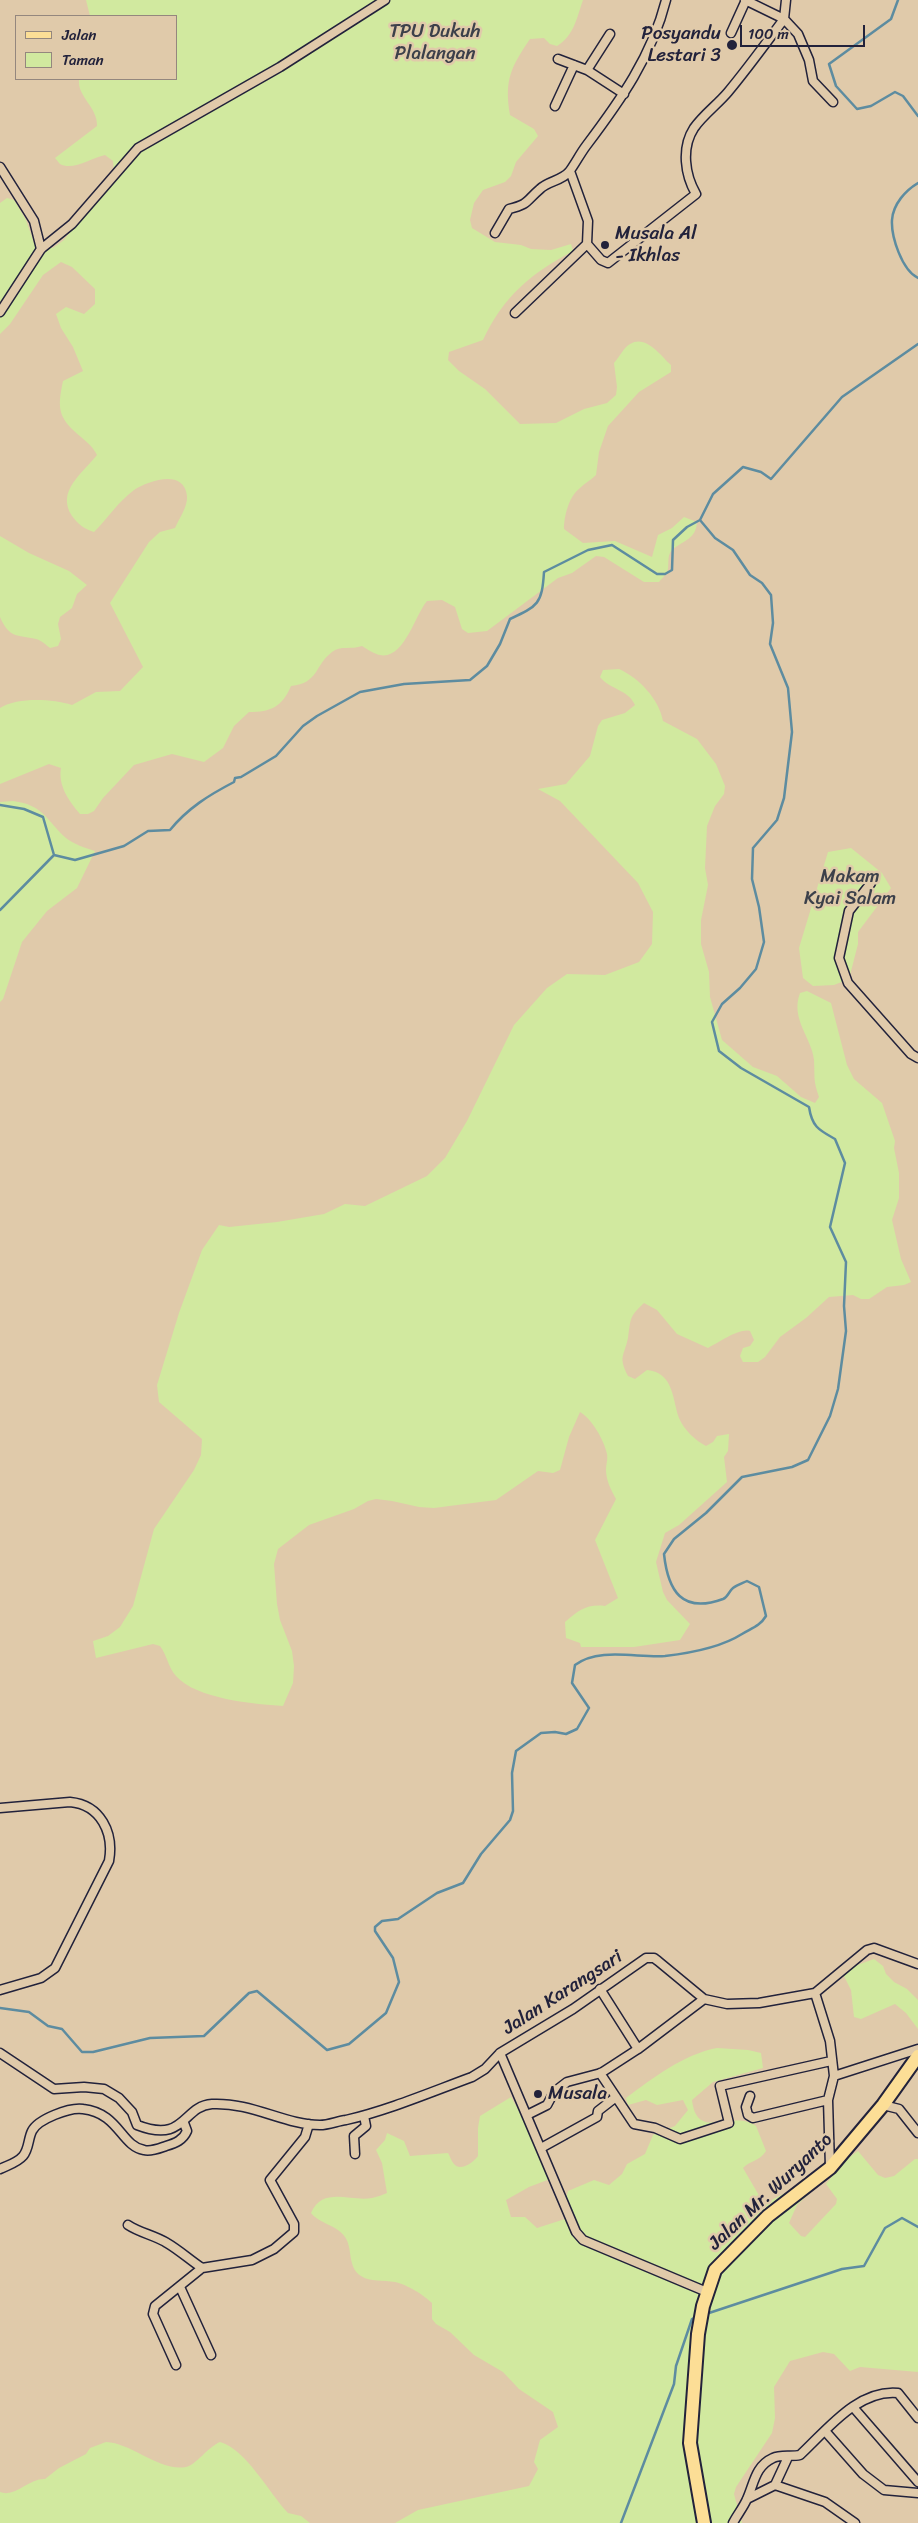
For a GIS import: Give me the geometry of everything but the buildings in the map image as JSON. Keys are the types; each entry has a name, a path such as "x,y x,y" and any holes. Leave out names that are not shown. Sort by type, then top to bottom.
{"main road":[{"name":"Jalan Mr. Wuryanto","path":"704,2523 690,2443 698,2334 703,2306 716,2270 742,2240 768,2216 830,2168 883,2105 918,2056"}],"street":[{"path":"0,312 41,249 72,224 138,148 280,67 385,0"},
{"path":"495,233 509,209 522,207 542,187 560,179 570,171 575,159 624,94 647,55 666,0"},
{"path":"731,33 746,0 784,19 798,34 809,60 813,81 833,102"},
{"path":"570,171 588,221 587,244 601,260 608,263 696,194 687,176 686,164 689,140 694,129 728,92 784,19 786,0"},
{"path":"587,70 610,34"},
{"path":"558,59 587,70 624,94"},
{"path":"555,106 574,66"},
{"path":"0,167 34,220 40,234 41,249"},
{"path":"515,313 587,244"},
{"path":"871,884 849,911 839,958 848,983 911,1054 918,1058"},
{"path":"0,1808 70,1802 81,1803 100,1817 112,1845 109,1861 55,1968 41,1978 0,1990"},
{"name":"Jalan Karangsari","path":"707,2292 579,2236 500,2053 573,2009 646,1958 658,1961 704,1999 727,2004 759,2003 815,1993 867,1950 874,1948 918,1964"},
{"path":"600,1989 638,2049"},
{"path":"815,1993 830,2041 834,2076 828,2100 830,2168"},
{"path":"527,2115 547,2105 554,2092 567,2082 600,2074 638,2049 704,1999"},
{"path":"834,2076 918,2049"},
{"path":"3,2056 54,2089 104,2089 120,2098 132,2112 137,2125 147,2129 167,2131 184,2123 191,2115 212,2104 240,2105 309,2124 322,2125 364,2116 472,2077 485,2069 500,2053"},
{"path":"600,2074 634,2124 655,2128 680,2139 729,2123 720,2086 832,2061"},
{"path":"750,2096 746,2107 748,2115 753,2118 828,2100"},
{"path":"541,2148 597,2117 598,2111 616,2097"},
{"path":"883,2105 899,2108 918,2133"},
{"path":"0,2168 18,2162 25,2154 36,2125 53,2115 72,2110 81,2108 103,2114 119,2128 135,2148 146,2151 177,2143 187,2131 184,2123"},
{"path":"355,2154 354,2136 366,2126 364,2116"},
{"path":"176,2364 152,2314 155,2306 202,2268 252,2260 274,2248 294,2232 294,2224 270,2180 305,2137 309,2124"},
{"path":"128,2224 141,2234 153,2236 168,2244 202,2268"},
{"path":"180,2287 211,2355"},
{"path":"732,2523 747,2499 756,2474 764,2464 780,2456 800,2455 853,2407 877,2394 898,2393 918,2418"},
{"path":"853,2407 918,2482"},
{"path":"826,2431 863,2474 884,2490 918,2493"},
{"path":"747,2499 775,2485 788,2457"},
{"path":"775,2485 825,2502 855,2523"}],"green space":[{"name":"TPU Dukuh Plalangan","path":"86,0 583,0 574,26 563,42 557,46 550,44 544,38 530,39 518,58 509,83 508,103 510,115 534,129 538,136 516,162 511,176 505,182 483,190 474,203 470,220 472,228 495,242 521,245 531,249 551,250 571,244 573,251 531,277 509,299 483,340 449,352 448,360 459,371 485,389 520,424 556,423 584,409 607,403 616,395 614,363 630,344 642,342 653,347 671,365 671,372 639,392 608,426 599,452 596,475 573,496 566,512 564,524 564,529 583,543 615,541 652,557 658,535 672,528 684,517 697,522 692,536 670,552 667,572 659,582 644,582 604,557 596,556 572,573 558,578 487,631 468,633 462,629 455,607 442,600 427,601 408,635 396,651 388,655 380,655 362,646 335,650 326,657 312,678 291,686 284,699 275,707 264,711 249,712 234,726 223,748 204,762 172,754 134,765 103,798 94,811 88,814 80,814 68,798 61,780 61,768 49,764 0,784 0,708 7,704 35,700 55,701 72,705 96,692 120,691 143,667 110,603 149,542 160,532 175,528 187,500 184,487 179,482 173,479 165,479 148,483 134,490 94,532 82,526 72,516 67,499 69,491 78,476 97,455 90,445 68,424 61,412 60,406 63,381 83,371 56,314 66,307 84,314 95,304 95,289 72,267 61,262 43,275 10,324 0,334 0,203 7,198 14,200 26,220 34,243 53,248 64,240 114,173 113,161 105,155 71,166 60,164 55,158 97,126 94,113 81,91 79,80 178,80 178,15 90,15"},
{"path":"0,536 29,553 69,571 87,585 77,594 72,608 60,617 58,624 61,639 58,646 50,648 38,640 14,634 3,624 0,617"},
{"path":"619,669 634,678 653,697 663,721 697,739 716,764 725,786 724,794 715,806 707,826 705,868 708,885 701,920 701,944 709,972 710,997 722,1040 753,1067 777,1076 801,1097 815,1103 819,1097 815,1082 814,1060 810,1044 802,1028 798,1002 800,993 807,991 831,1003 847,1065 854,1079 882,1103 895,1141 894,1148 899,1173 899,1198 892,1220 901,1259 911,1282 904,1285 887,1287 869,1299 861,1299 853,1295 829,1297 806,1318 780,1337 765,1357 758,1362 743,1362 740,1356 743,1348 750,1346 754,1340 750,1331 735,1333 708,1348 677,1334 657,1310 644,1303 633,1315 623,1357 623,1364 628,1376 635,1379 647,1370 662,1376 671,1388 681,1422 691,1435 702,1444 706,1446 713,1442 717,1436 729,1434 728,1451 724,1457 727,1482 679,1525 665,1533 656,1562 663,1592 667,1600 690,1624 680,1640 634,1647 581,1647 580,1643 566,1638 565,1622 575,1614 588,1607 605,1606 618,1598 595,1540 616,1499 607,1477 607,1454 597,1430 580,1412 569,1437 560,1470 553,1473 538,1471 496,1500 434,1508 376,1499 309,1525 278,1549 274,1564 277,1604 280,1620 292,1651 294,1666 293,1683 283,1706 226,1699 197,1690 185,1684 176,1676 160,1646 153,1644 96,1658 93,1641 108,1636 120,1627 133,1606 154,1529 194,1470 201,1455 202,1439 159,1402 157,1385 179,1313 202,1250 219,1225 229,1227 277,1222 324,1214 345,1204 365,1206 427,1176 445,1158 467,1121 514,1025 547,988 567,974 605,975 639,962 652,944 653,912 638,883 560,801 538,789 566,784 590,756 598,726 602,720 625,713 635,705 628,696 609,685 600,677 603,670"},
{"path":"13,801 32,806 44,814 66,838 80,846 95,851 77,888 47,911 22,942 3,999 0,1002 0,802"},
{"name":"Makam Kyai Salam","path":"851,848 882,873 891,888 858,932 858,944 849,979 834,985 813,986 803,978 799,948 828,852"},
{"path":"874,1959 883,1966 886,1974 894,1982 907,1989 918,2000 918,2029 906,2013 895,2004 861,2019 854,2017 851,1990 844,1976 849,1968"},
{"path":"717,2048 748,2050 761,2053 763,2068 713,2082 692,2100 695,2113 701,2120 708,2122 737,2120 747,2121 756,2126 766,2151 761,2157 743,2168 764,2204 802,2184 810,2193 797,2205 789,2223 801,2236 805,2237 836,2204 837,2199 826,2184 844,2161 858,2151 878,2175 885,2178 894,2176 915,2159 918,2159 918,2372 860,2367 850,2371 834,2354 823,2352 790,2361 774,2387 775,2418 772,2433 736,2487 734,2494 742,2523 395,2523 418,2510 529,2486 538,2469 534,2462 540,2440 558,2427 553,2412 519,2389 503,2372 474,2355 450,2332 436,2324 432,2319 432,2303 409,2287 399,2283 369,2279 361,2276 354,2268 349,2246 342,2233 319,2220 311,2213 316,2205 330,2197 364,2199 374,2198 387,2193 382,2163 376,2150 385,2140 387,2133 404,2141 410,2156 448,2153 457,2166 463,2167 467,2165 478,2156 480,2116 511,2097 530,2131 550,2179 529,2187 506,2200 511,2217 525,2217 537,2228 565,2219 569,2211 566,2198 568,2191 594,2180 609,2185 622,2174 627,2164 645,2154 653,2135 675,2126 688,2110 683,2100 657,2105 646,2100 628,2105 626,2098 681,2061"},
{"path":"106,2442 126,2447 156,2462 176,2467 186,2467 190,2466 220,2442 230,2446 248,2462 288,2513 301,2516 310,2523 0,2523 0,2492 11,2492 33,2481 45,2479 59,2468 86,2454 90,2448"}],"waterway":[{"path":"898,0 891,19 829,64 836,86 857,109 871,106 895,92 903,96 918,116"},
{"path":"918,183 901,198 895,208 892,220 893,235 902,261 912,274 918,278"},
{"path":"0,2008 29,2012 48,2026 62,2029 82,2052 93,2052 150,2038 204,2036 249,1993 257,1991 327,2050 349,2044 386,2013 399,1982 393,1958 375,1931 375,1927 382,1921 398,1919 437,1893 463,1883 481,1854 510,1820 513,1811 512,1773 516,1751 541,1733 555,1732 566,1734 577,1729 589,1708 572,1683 575,1665 595,1656 618,1654 665,1656 705,1649 733,1639 758,1625 766,1616 759,1587 747,1581 733,1588 723,1599 697,1604 687,1601 680,1596 669,1579 664,1554 674,1539 706,1513 742,1477 792,1467 808,1460 830,1416 838,1389 846,1331 844,1306 846,1262 830,1227 845,1163 835,1139 814,1124 809,1107 741,1068 719,1051 712,1022 722,1004 740,988 756,969 764,942 759,907 752,879 753,848 777,820 784,798 792,732 788,688 770,644 773,623 771,595 762,583 750,575 733,550 715,538 700,520 713,494 743,467 761,472 771,479 842,397 918,344"},
{"path":"0,805 24,809 43,817 54,855 75,860 124,846 148,831 170,830 199,803 234,782 235,778 241,777 276,756 303,726 360,692 404,684 470,680 487,666 500,644 510,619 527,611 537,603 542,591 544,572 588,550 612,545 657,574 665,574 672,570 673,540 687,527 700,520"},
{"path":"0,910 54,855"},
{"path":"706,2314 842,2269 864,2266 885,2228 902,2218 918,2227"},
{"path":"621,2523 674,2384 676,2366 692,2319 696,2317"}],"place":[{"name":"Posyandu Lestari 3","path":"732,45"},
{"name":"Musala Al - Ikhlas","path":"605,245"},
{"name":"Musala","path":"538,2094"}]}
